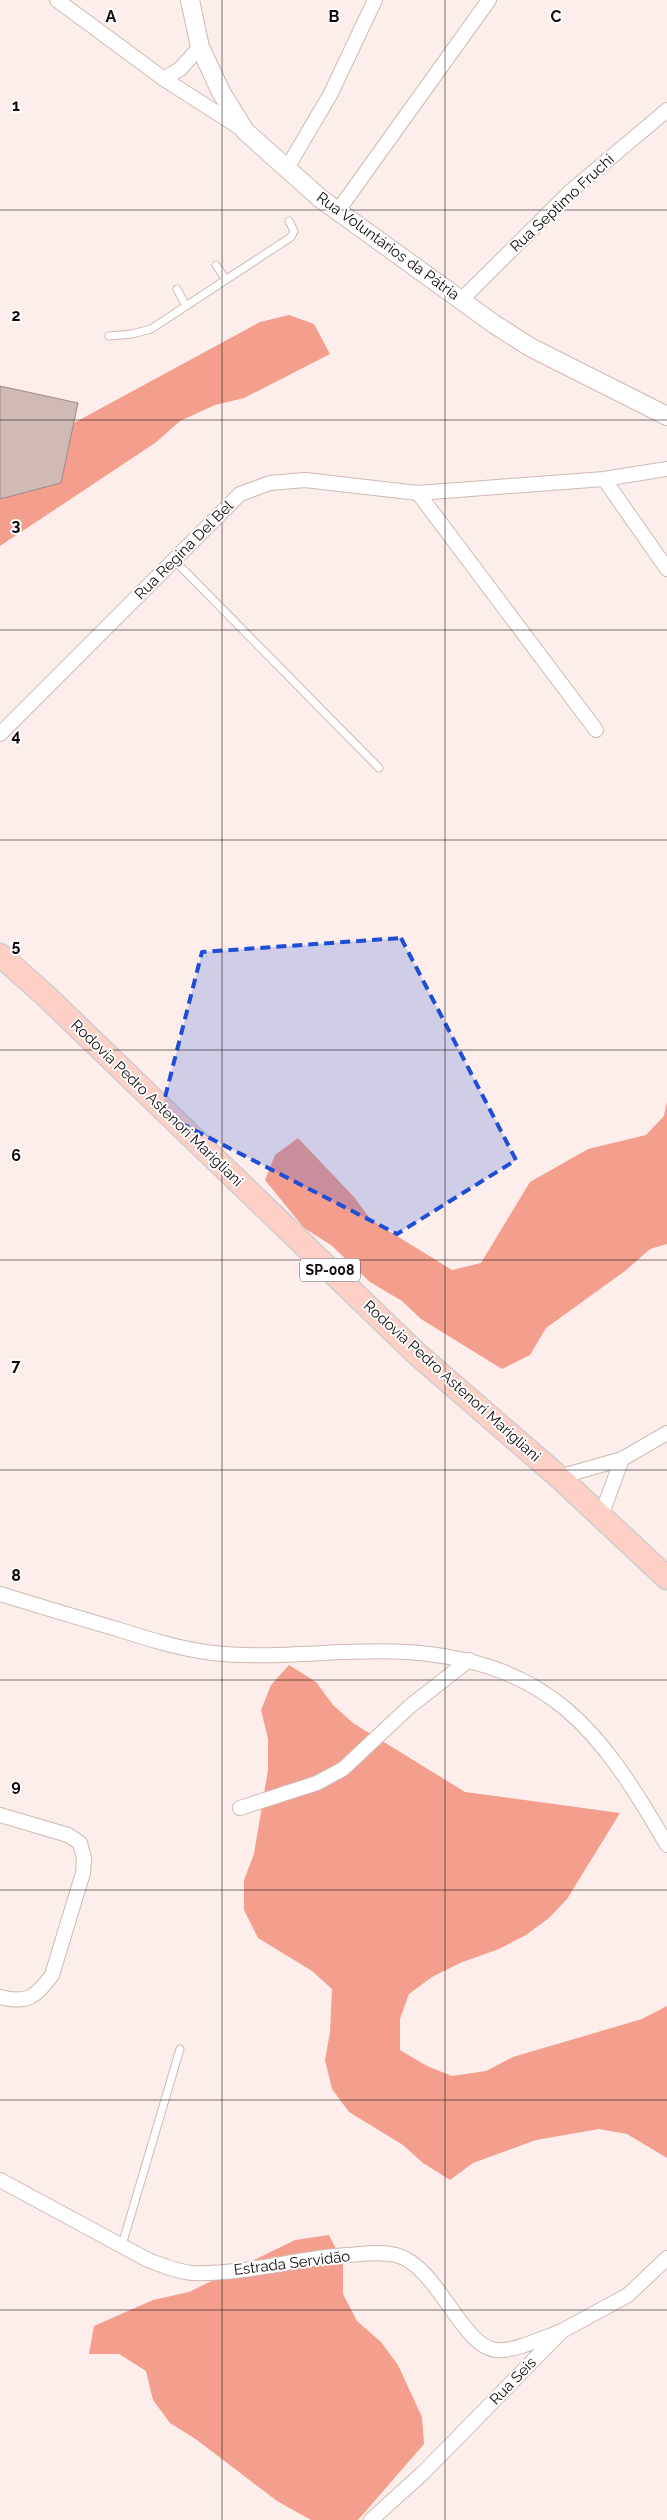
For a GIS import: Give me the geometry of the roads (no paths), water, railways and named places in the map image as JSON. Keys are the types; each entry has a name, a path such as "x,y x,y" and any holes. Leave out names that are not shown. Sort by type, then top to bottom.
{"main road":[{"name":"Rodovia Pedro Astenori Marigliani","path":"0,955 46,996 417,1354 559,1478 667,1578"}],"street":[{"path":"58,0 164,79 245,131"},
{"name":"Rua Voluntários da Pátria","path":"190,0 200,47 221,92 245,131 337,212 530,347 667,416"},
{"path":"287,168 330,95 375,0"},
{"path":"337,212 489,0"},
{"path":"164,79 180,70 200,47"},
{"name":"Rua Septimo Fruchi","path":"461,300 572,190 667,110"},
{"name":"Rua Regina Del Bel","path":"0,734 240,494 270,483 304,480 418,494 604,479 667,469"},
{"path":"604,479 667,569"},
{"path":"418,494 596,730"},
{"path":"559,1478 622,1459 667,1433"},
{"path":"601,1516 622,1459"},
{"path":"0,1594 172,1646 212,1653 244,1655 406,1652 469,1660 510,1673 542,1690 576,1716 606,1749 667,1845"},
{"path":"240,1808 317,1782 343,1769 409,1707 469,1660"},
{"path":"0,1815 68,1835 80,1843 84,1858 83,1873 52,1975 43,1987 31,1996 17,2002 0,1997"},
{"name":"Estrada Servidão","path":"0,2180 148,2260 174,2270 191,2273 220,2272 334,2256 382,2253 398,2256 413,2264 426,2275 475,2338 489,2348 508,2349 562,2331"},
{"name":"Rua Seis","path":"371,2520 424,2472 562,2331 628,2295 667,2258"}],"lane":[{"path":"109,336 132,334 151,329 291,237 294,231 289,221"},
{"path":"216,265 226,280"},
{"path":"177,289 186,306"},
{"path":"174,560 379,768"},
{"path":"122,2245 180,2050"}]}
